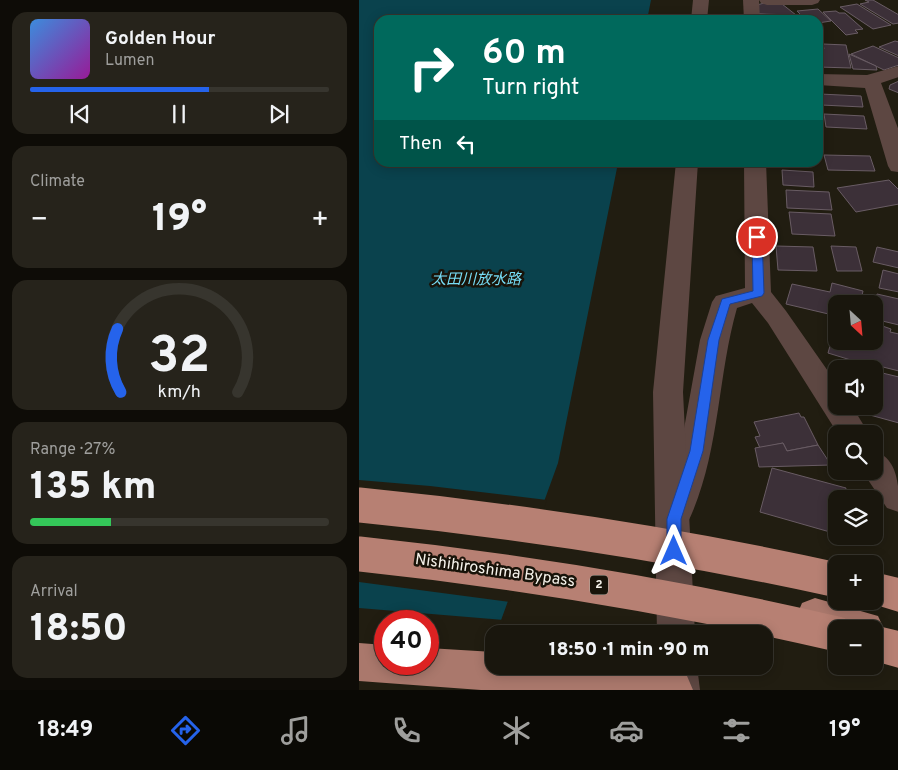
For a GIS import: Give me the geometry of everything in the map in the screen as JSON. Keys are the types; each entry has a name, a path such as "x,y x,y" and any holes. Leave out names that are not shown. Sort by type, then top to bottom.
{"highway":[{"path":"359,505 433,512 627,539 828,578"},
{"name":"2","path":"359,544 599,569 767,602 832,620"},
{"name":"Nishihiroshima Bypass","path":"359,554 425,560 622,589 828,632"},
{"path":"883,591 898,595"},
{"path":"883,634 898,638"},
{"path":"883,646 898,650"},
{"path":"359,662 374,663"},
{"path":"439,668 594,679 673,690"}],"street":[{"path":"700,15 701,0"},
{"path":"751,0 752,15"},
{"path":"767,0 812,0"},
{"path":"823,80 869,81 898,71"},
{"path":"869,81 874,86 898,166"},
{"path":"676,625 668,392 687,167"},
{"path":"755,167 759,293 848,425"},
{"path":"674,519 696,451 714,340 725,302 759,293"},
{"path":"883,476 898,498"},
{"path":"679,675 680,690"}],"water":[{"name":"太田川放水路","path":"359,0 651,0 648,15 374,15 374,167 617,167 558,463 499,625 485,625 485,642 439,660 439,610 374,610 374,675 399,675 359,690"}],"pier":[{"path":"359,480 430,486 547,500 510,602 359,582"},
{"path":"359,608 383,610 374,610 374,675 439,675 439,615 504,620 502,625 485,625 485,671 478,690 359,690"}],"building":[{"path":"865,0 873,0 899,15 899,23 893,24 860,4 869,2"},
{"path":"764,3 782,4 796,15 758,14 757,5"},
{"path":"857,4 891,25 873,29 840,7"},
{"path":"818,9 831,21 823,22 823,15 801,15 797,11"},
{"path":"836,11 845,13 863,29 855,30 858,33 846,35 823,12"},
{"path":"895,41 899,42 899,56 879,47"},
{"path":"823,44 846,45 851,68 823,67"},
{"path":"873,46 899,58 899,65 884,70 851,54"},
{"path":"849,54 876,66 877,70 853,69"},
{"path":"899,81 899,93 889,89 890,85"},
{"path":"823,94 861,96 863,107 823,105"},
{"path":"824,114 864,116 867,129 826,127"},
{"path":"824,155 870,156 875,171 828,170"},
{"path":"782,170 813,172 814,187 783,185"},
{"path":"889,180 899,190 899,204 856,212 837,188"},
{"path":"786,190 829,192 832,210 787,208"},
{"path":"789,212 831,214 835,236 792,234"},
{"path":"776,246 813,247 817,271 778,270"},
{"path":"831,246 856,247 862,271 837,271"},
{"path":"877,247 899,252 899,268 873,262"},
{"path":"883,270 899,274 899,292 879,288"},
{"path":"832,283 863,291 862,295 828,295 828,314 786,304 792,284 830,292"},
{"path":"883,295 899,299 899,325 883,321"},
{"path":"883,326 891,329 890,332 899,334 899,371 883,367 883,360 851,360 828,353 829,350 883,350"},
{"path":"883,373 899,377 899,423 870,415 883,415"},
{"path":"799,413 801,417 804,417 818,445 787,451 783,443 760,448 755,437 760,436 754,422"},
{"path":"783,443 787,451 818,445 828,460 828,465 759,467 755,448"},
{"path":"772,468 846,488 846,490 828,490 828,531 760,512"}],"route":[{"path":"674,551 674,519 696,451 714,340 725,302 759,293 757,237"}]}
